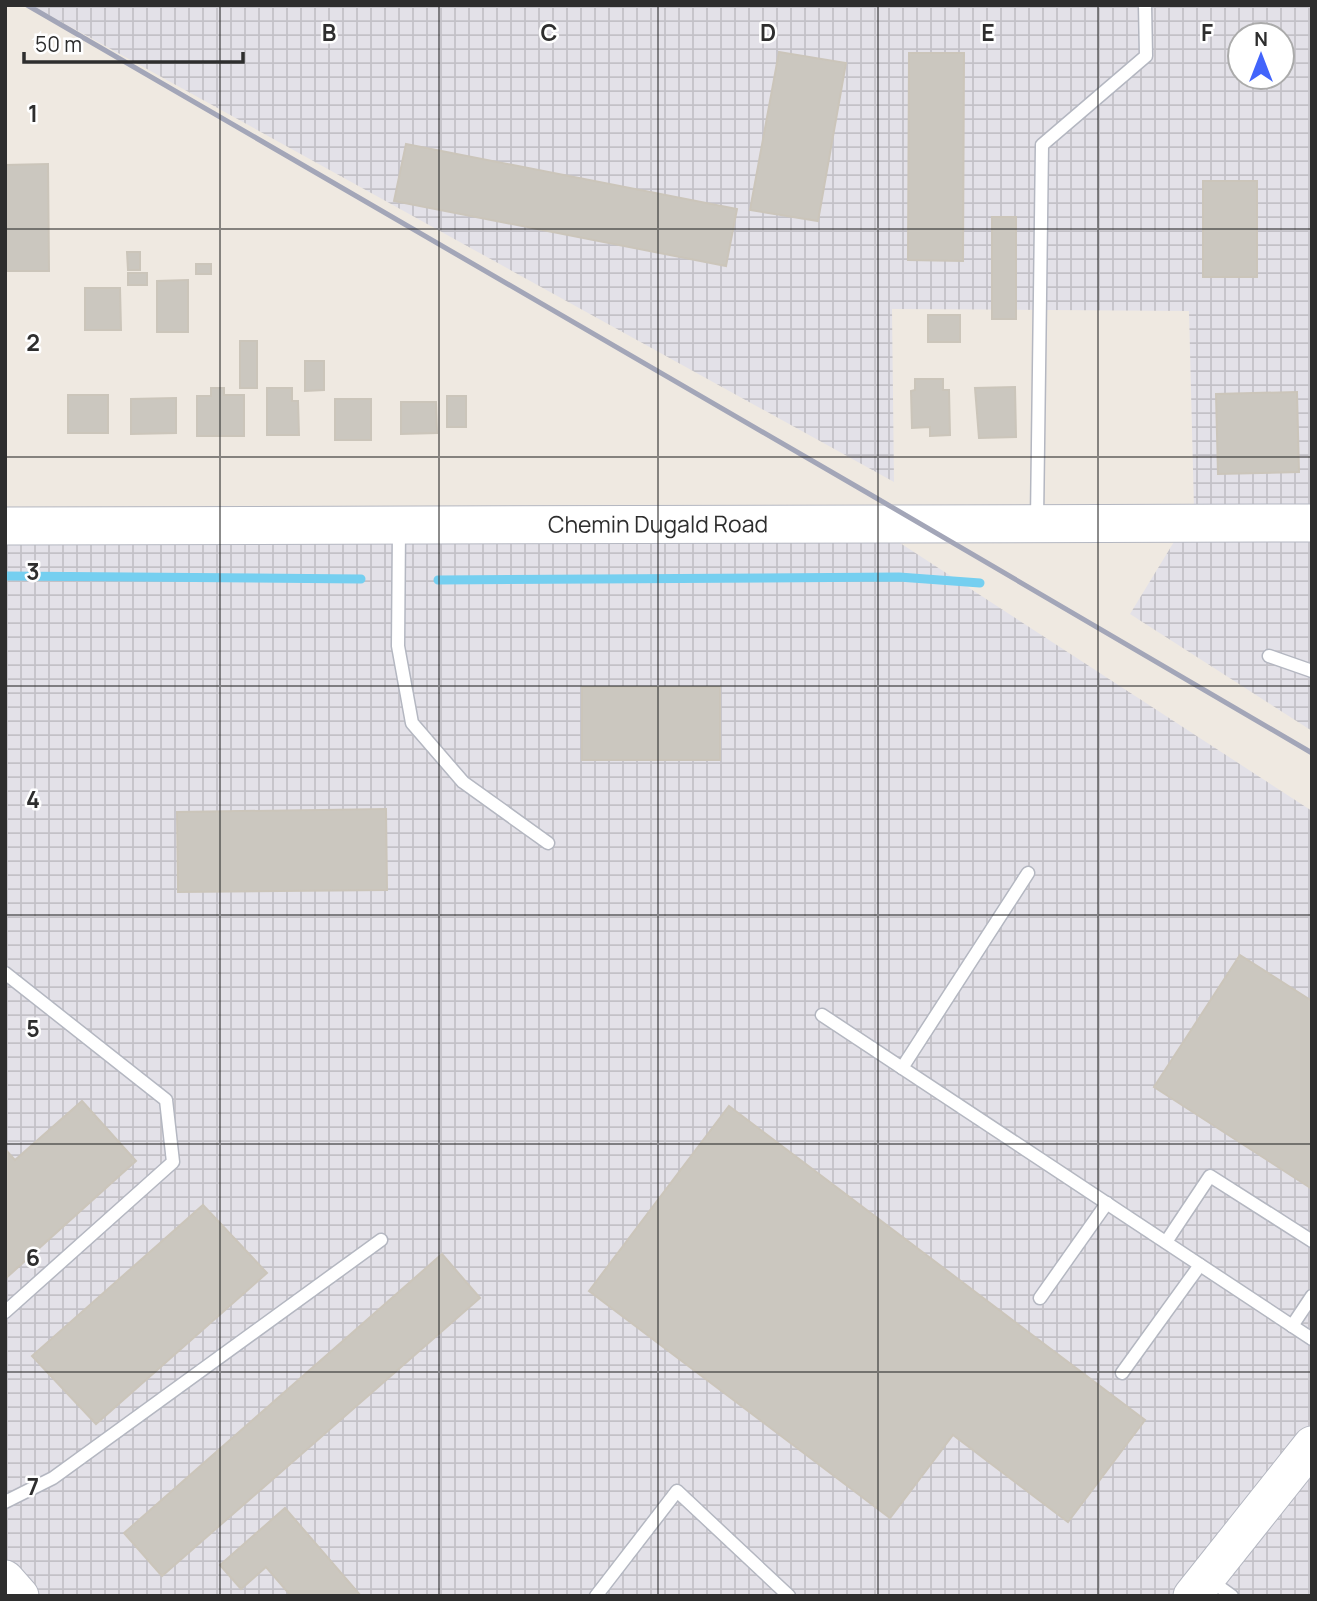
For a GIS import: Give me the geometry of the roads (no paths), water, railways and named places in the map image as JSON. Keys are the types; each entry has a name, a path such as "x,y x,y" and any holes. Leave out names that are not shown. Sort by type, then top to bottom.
{"street":[{"name":"Chemin Dugald Road","path":"5,526 1312,523"},
{"path":"1210,1590 1312,1445"},
{"path":"5,1579 20,1596"}],"lane":[{"path":"1037,524 1042,145 1146,55 1146,5"},
{"path":"399,525 398,646 412,723 463,782 548,843"},
{"path":"1269,656 1312,671"},
{"path":"902,1068 1028,873"},
{"path":"5,973 166,1100 173,1162 5,1312"},
{"path":"822,1016 1312,1339"},
{"path":"1166,1242 1210,1176 1312,1241"},
{"path":"1040,1298 1107,1203"},
{"path":"5,1502 53,1478 381,1240"},
{"path":"1122,1373 1200,1265"},
{"path":"1292,1326 1312,1296"},
{"path":"596,1596 677,1491 789,1596"}],"waterway":[{"path":"5,576 361,579"},
{"path":"438,580 899,577 980,583"}],"railway":[{"path":"27,5 1312,753"}]}
